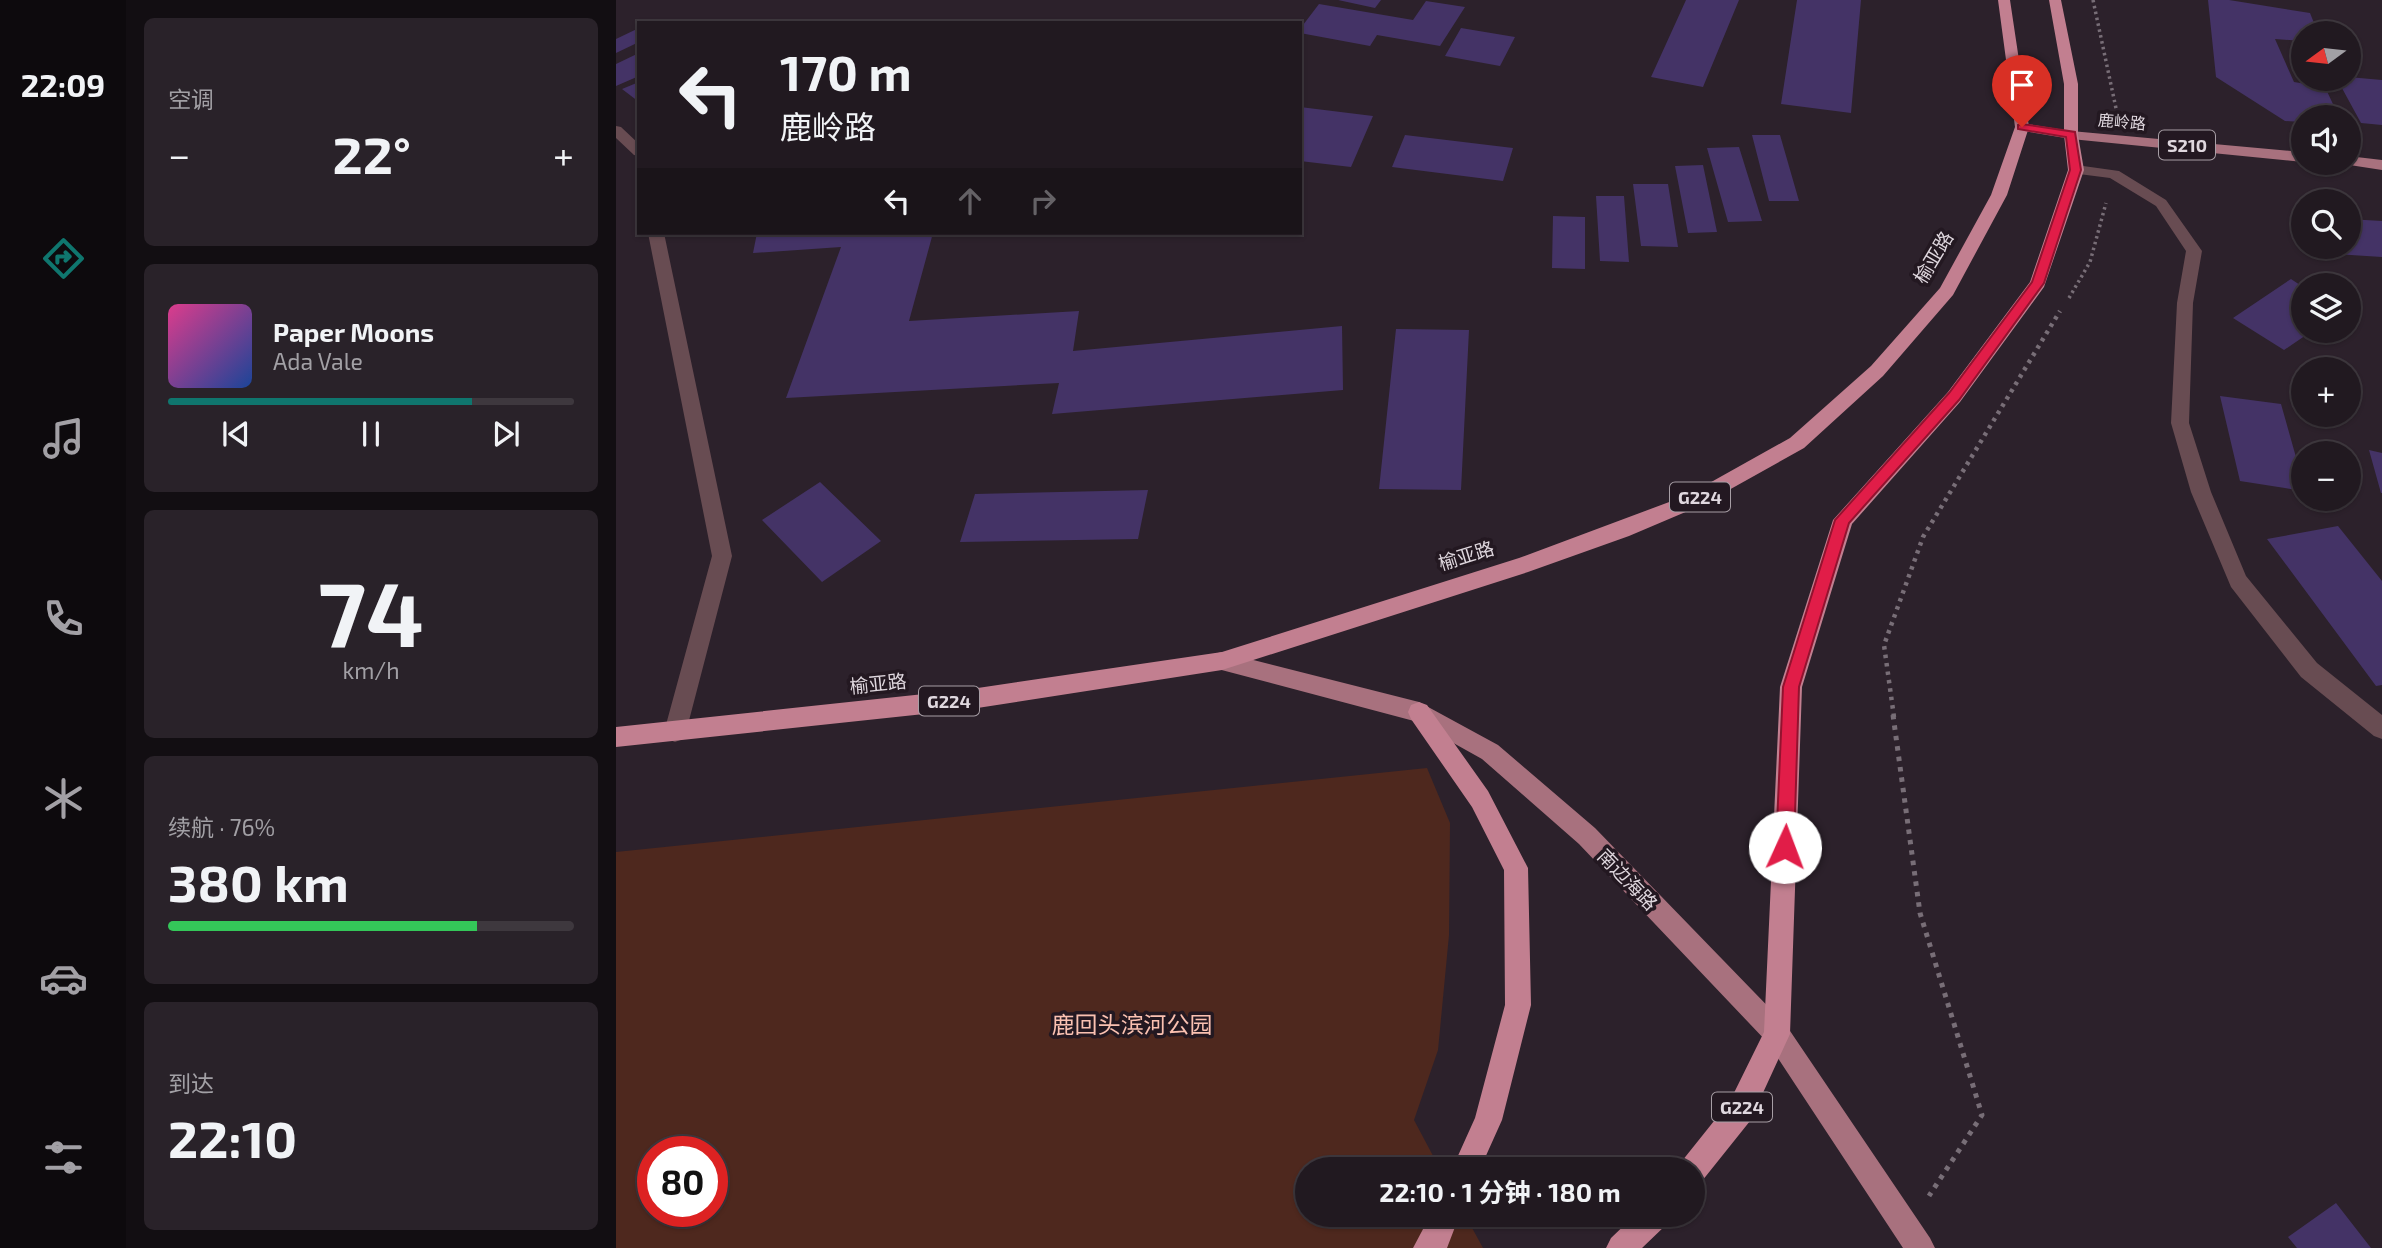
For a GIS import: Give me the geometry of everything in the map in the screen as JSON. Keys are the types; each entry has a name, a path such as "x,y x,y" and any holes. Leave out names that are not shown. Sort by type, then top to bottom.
{"highway":[{"name":"榆亚路","path":"616,737 971,699 1222,661 1521,566 1622,530 1695,500 1797,443 1877,371 1947,291 1999,195 2022,127 2004,0"},
{"name":"G224","path":"1703,1157 1740,1111 1777,1034 1791,687 1843,520 1954,397 2038,283 2076,170 2071,135 2071,84 2054,0"},
{"path":"1419,712 1480,799 1516,868 1518,1004 1488,1120 1471,1157"},
{"path":"1428,1248 1441,1227"},
{"path":"1621,1248 1643,1227"}],"main road":[{"name":"鹿岭路","path":"2022,127 2071,135 2291,156"},
{"path":"2361,163 2382,165"},
{"name":"南边海路","path":"1222,661 1419,712 1490,752 1587,836 1777,1034 1914,1239"}],"street":[{"path":"616,130 637,150"},
{"path":"2076,170 2114,174 2161,203 2194,251 2185,303 2180,423 2201,492 2238,581 2309,670 2382,729"},
{"path":"656,235 722,556 675,732"}],"path":[{"path":"2093,0 2123,139"},
{"path":"2068,298 2090,262 2114,174"},
{"path":"1914,1239 1982,1115 1920,913 1884,645 1923,537 2061,310"}],"green space":[{"name":"鹿回头滨河公园","path":"1427,768 1450,823 1449,935 1438,1050 1414,1120 1434,1157 1295,1157 1295,1227 1472,1227 1483,1248 616,1248 616,852"}],"building":[{"path":"1338,0 1381,0 1375,8"},
{"path":"1686,0 1739,0 1703,87 1651,77"},
{"path":"1797,0 1861,0 1851,113 1781,104"},
{"path":"2208,0 2229,0 2310,13 2313,21 2291,21 2291,40 2275,39 2291,75 2291,91 2327,91 2333,105 2291,105 2291,121 2285,121 2216,77"},
{"path":"1426,1 1465,7 1440,46 1377,35 1370,46 1302,33 1302,26 1319,4 1413,20"},
{"path":"1461,28 1515,37 1500,66 1445,56"},
{"path":"637,29 637,43 616,53 616,39"},
{"path":"637,54 637,77 616,86 616,64"},
{"path":"2361,78 2382,80 2382,125 2361,123 2361,105 2351,105 2344,91 2361,91"},
{"path":"637,83 637,100 622,89"},
{"path":"1302,107 1373,116 1351,167 1302,161"},
{"path":"1405,135 1513,148 1503,181 1392,167"},
{"path":"1752,135 1780,135 1799,201 1769,201"},
{"path":"1739,147 1762,221 1728,222 1707,148"},
{"path":"1703,165 1717,232 1688,233 1675,166"},
{"path":"1633,184 1668,184 1678,247 1641,246"},
{"path":"1596,196 1624,196 1629,262 1600,261"},
{"path":"1553,216 1585,217 1585,269 1552,268"},
{"path":"2361,220 2382,221 2382,257 2361,256"},
{"path":"757,235 932,235 909,321 1079,311 1073,351 1342,326 1343,390 1052,414 1059,383 786,398 841,247 753,253"},
{"path":"2291,279 2291,343 2294,343 2284,350 2233,318"},
{"path":"1396,329 1469,330 1461,490 1379,489"},
{"path":"2220,396 2281,404 2291,441 2291,489 2240,481"},
{"path":"2369,450 2382,453 2382,493 2381,493"},
{"path":"820,482 881,541 822,582 762,520"},
{"path":"1148,490 1138,539 960,542 975,494"},
{"path":"2338,526 2382,581 2382,685 2376,686 2267,539"},
{"path":"2336,1203 2371,1248 2297,1248 2288,1237"}],"route":[{"path":"1785,847 1791,687 1843,520 1954,397 2038,283 2076,170 2071,135 2022,127"}]}
